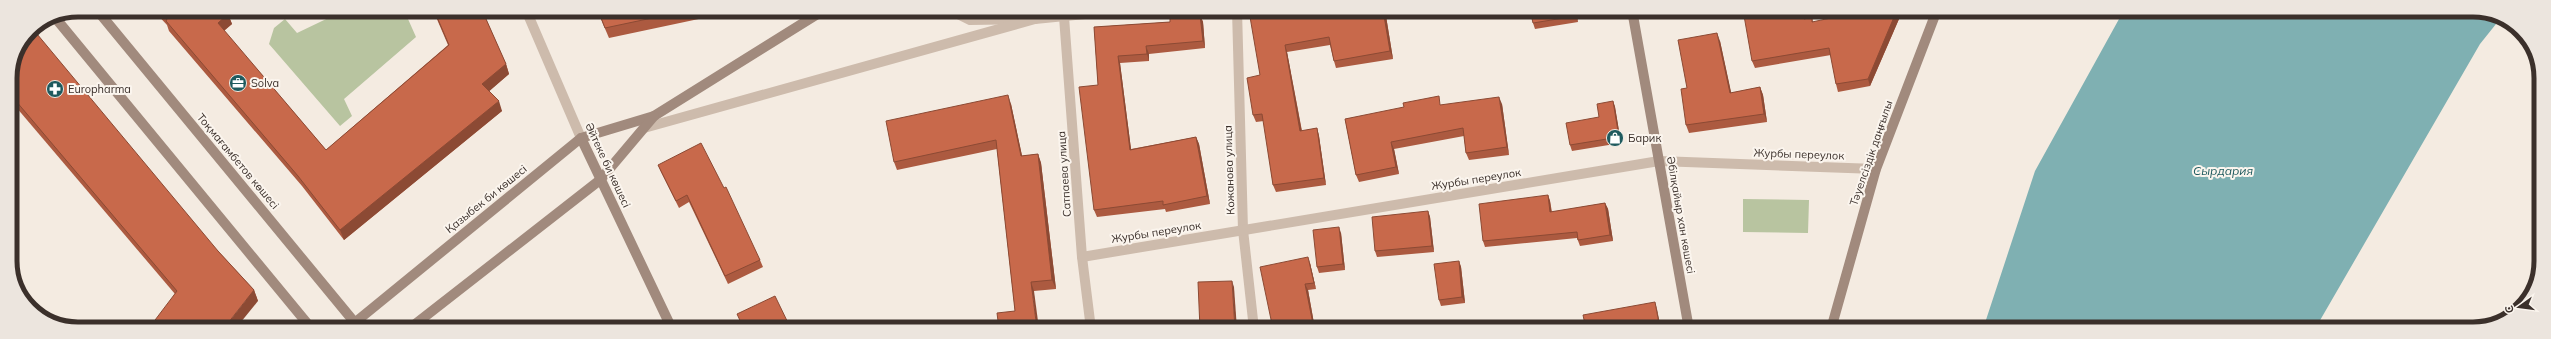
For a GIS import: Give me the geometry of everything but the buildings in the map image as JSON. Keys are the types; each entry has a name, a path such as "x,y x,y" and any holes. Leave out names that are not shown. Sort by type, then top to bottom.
{"street":[{"name":"Тоқмағамбетов көшесі","path":"103,17 351,322"},
{"name":"Әйтеке би көшесі","path":"529,17 600,180 669,322"},
{"name":"Қазыбек би көшесі","path":"359,322 581,138 654,116 813,17"},
{"path":"964,17 970,20 1064,17"},
{"name":"Сатпаева улица","path":"1064,17 1082,257 1090,322"},
{"name":"Кожанова улица","path":"1237,17 1243,230 1253,322"},
{"name":"Әбілқайыр хан көшесі","path":"1633,17 1688,322"},
{"name":"Тәуелсіздік даңғылы","path":"1833,322 1876,169 1934,17"},
{"path":"644,128 1035,19"},
{"path":"58,21 306,322"},
{"name":"Қазыбек би көшесі","path":"417,322 600,180 654,116"},
{"name":"Журбы переулок","path":"1082,257 1659,161 1876,169"}],"green space":[{"path":"330,17 407,17 416,37 344,99 352,116 340,126 269,44 274,28 285,19 297,33"},
{"path":"1743,199 1809,200 1808,233 1743,232"}],"water":[{"name":"Сырдария","path":"2120,17 2473,17 2489,19 2498,22 2480,44 2319,322 1985,322 2035,171"}],"place":[{"name":"Solva","path":"238,83"},
{"name":"Europharma","path":"55,89"},
{"name":"Барик","path":"1615,138"}]}
